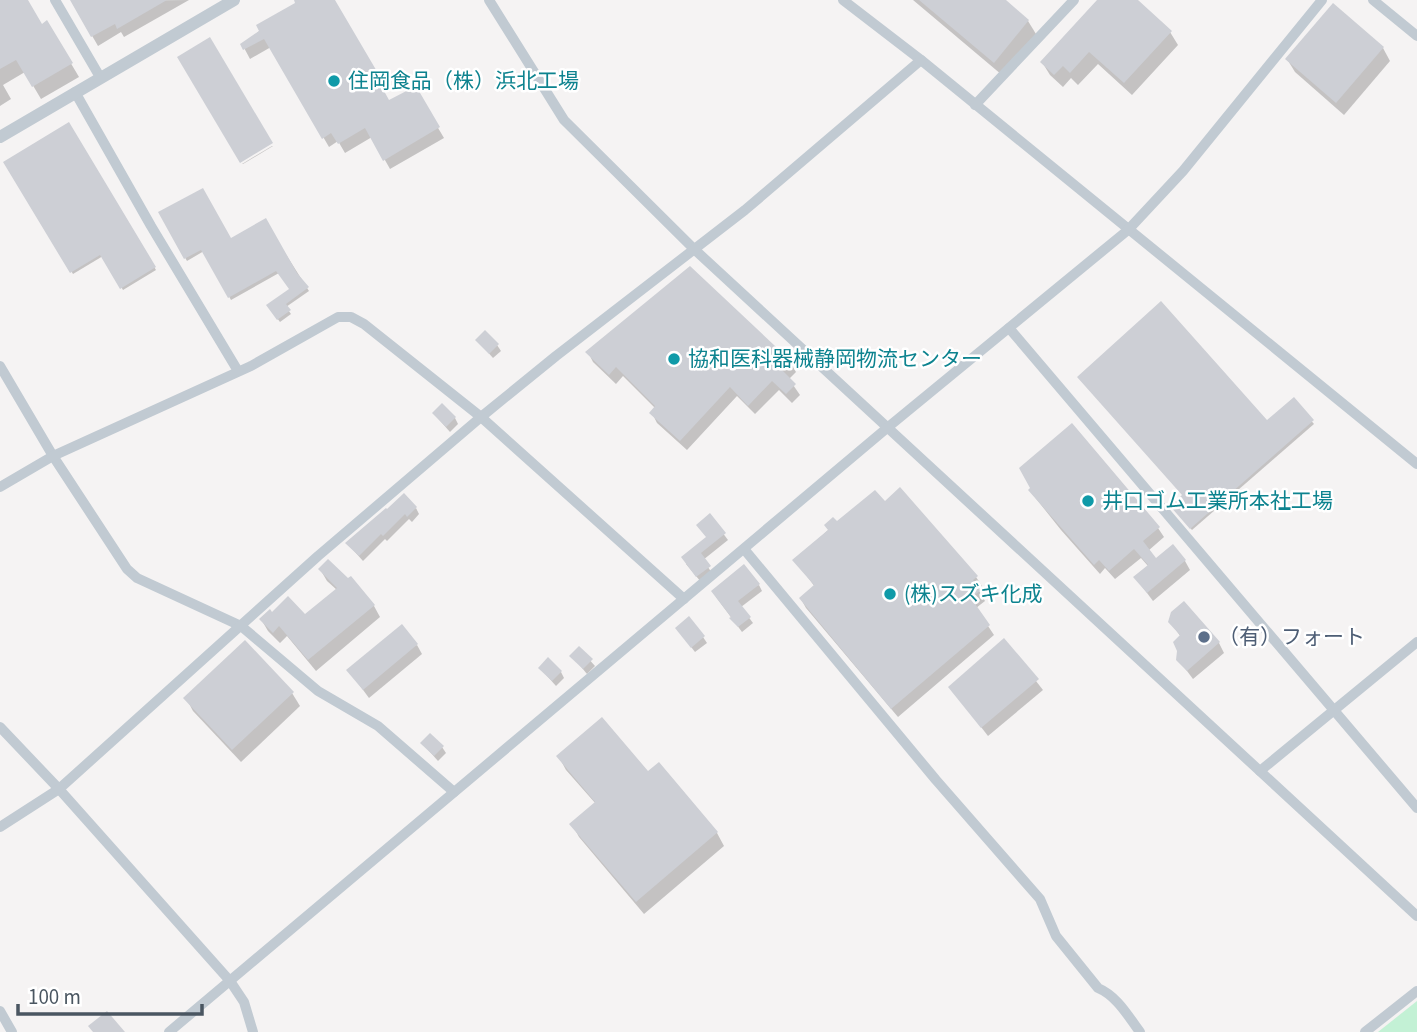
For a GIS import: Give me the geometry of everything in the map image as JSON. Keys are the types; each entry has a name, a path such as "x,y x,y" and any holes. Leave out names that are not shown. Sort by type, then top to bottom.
{"street":[{"path":"55,0 100,77"},
{"path":"489,0 564,120 694,249 1260,771 1415,909"},
{"path":"843,0 921,60 1417,464"},
{"path":"975,105 1074,0"},
{"path":"169,1032 887,428 1128,230 1183,171 1322,0"},
{"path":"1373,0 1417,36"},
{"path":"0,137 232,1"},
{"path":"0,827 59,789 318,556 481,417 745,210 921,60"},
{"path":"75,92 238,371"},
{"path":"0,486 53,456 251,366 338,317 351,317 364,324 481,417 684,599"},
{"path":"1009,328 1417,808"},
{"path":"0,366 53,456 127,569 137,578 241,626 318,691 377,726 454,792"},
{"path":"744,549 936,780 1040,899 1056,936 1098,988 1106,991 1122,1007 1140,1032"},
{"path":"1260,771 1417,642"},
{"path":"0,727 59,789 230,981 244,1002 253,1032"},
{"path":"1365,1032 1417,991"},
{"path":"0,1012 12,1032"}],"green space":[{"path":"1417,1001 1417,1032 1378,1032"}],"building":[{"path":"0,0 28,0 42,24 47,20 73,63 32,87 16,60 0,69"},
{"path":"70,0 167,0 117,29 115,24 91,37"},
{"name":"住岡食品（株）浜北工場","path":"294,0 335,0 382,80 379,82 389,100 416,86 440,127 383,161 365,128 338,144 331,133 322,139 264,39 243,50 240,44 259,31 256,25 295,3"},
{"path":"919,0 1006,0 1029,20 994,63"},
{"path":"1097,0 1138,0 1172,31 1124,83 1089,52 1070,73 1063,66 1054,75 1040,62"},
{"path":"1333,3 1384,47 1336,103 1285,59"},
{"path":"210,37 273,143 240,163 177,57"},
{"path":"69,122 156,267 120,289 100,255 70,273 3,162"},
{"path":"203,188 231,238 266,218 297,273 309,287 286,304 291,310 277,320 266,305 289,289 276,271 228,298 201,250 184,259 158,212"},
{"name":"協和医科器械静岡物流センター","path":"690,266 791,361 782,370 796,384 786,394 772,381 748,406 730,387 680,441 649,413 655,406 616,367 609,375 585,352"},
{"path":"1161,301 1267,420 1294,397 1314,420 1190,529 1170,506 1182,495 1077,377"},
{"path":"485,330 499,344 489,354 475,340"},
{"path":"442,403 456,417 446,427 432,413"},
{"name":"井口ゴム工業所本社工場","path":"1072,423 1160,527 1143,541 1156,558 1173,544 1186,560 1147,593 1133,577 1148,565 1134,549 1109,571 1099,560 1094,565 1028,490 1030,488 1019,468"},
{"name":"(株)スズキ化成","path":"900,487 978,576 973,580 981,590 971,598 990,625 891,709 799,598 814,585 792,560 828,530 824,525 833,517 837,521 875,490 885,501"},
{"path":"404,493 417,507 407,517 405,514 383,536 381,534 359,556 345,543"},
{"path":"710,513 726,533 701,553 711,566 696,577 681,557 706,537 696,525"},
{"path":"328,559 348,578 351,576 375,605 308,660 279,626 273,633 259,619 270,609 272,612 288,596 305,614 337,588 318,569"},
{"path":"744,564 760,584 738,601 751,617 738,627 711,591"},
{"name":"（有）フォート","path":"1184,601 1220,642 1187,671 1176,660 1177,651 1173,642 1180,635 1168,622 1171,612"},
{"path":"689,616 705,636 691,648 675,628"},
{"path":"402,624 418,644 363,690 346,670"},
{"path":"1004,638 1039,679 981,728 948,687"},
{"path":"245,640 294,692 232,750 183,698"},
{"path":"579,646 593,659 583,669 569,656"},
{"path":"548,657 562,671 552,681 538,668"},
{"path":"602,717 648,771 659,762 718,832 636,902 569,824 595,802 556,756"},
{"path":"430,733 444,746 434,756 420,743"},
{"path":"107,1011 125,1032 93,1032 88,1026"}],"place":[{"name":"住岡食品（株）浜北工場","path":"334,81"},
{"name":"協和医科器械静岡物流センター","path":"674,359"},
{"name":"井口ゴム工業所本社工場","path":"1088,501"},
{"name":"(株)スズキ化成","path":"890,594"},
{"name":"（有）フォート","path":"1204,637"}]}
